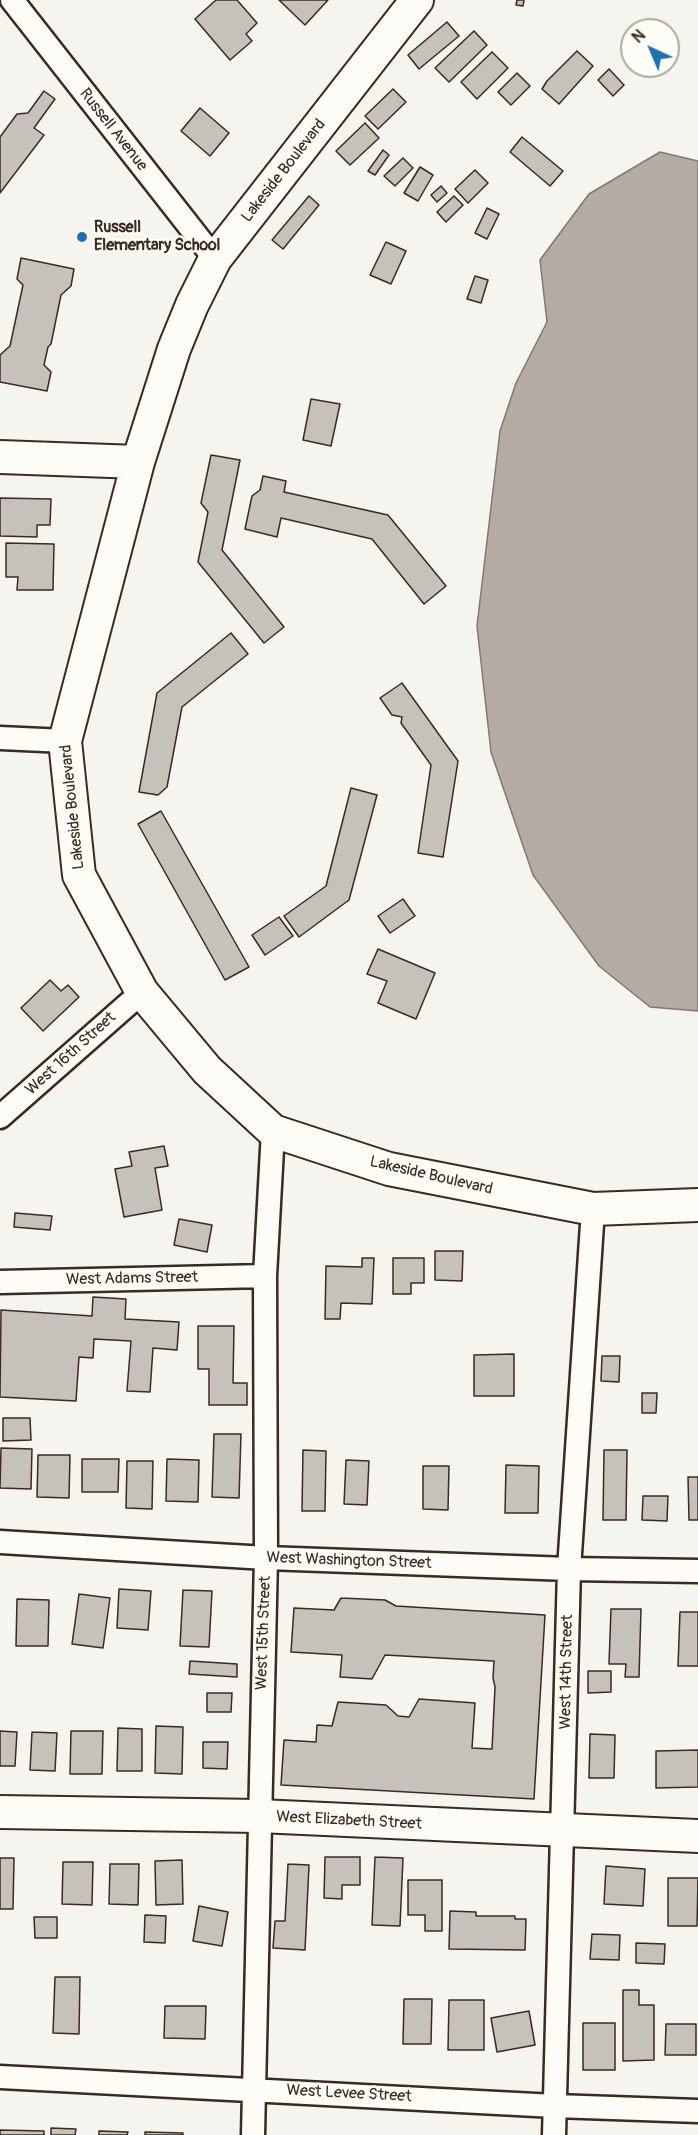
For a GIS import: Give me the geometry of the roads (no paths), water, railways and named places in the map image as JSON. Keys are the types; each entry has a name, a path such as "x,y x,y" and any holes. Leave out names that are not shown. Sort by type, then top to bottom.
{"street":[{"name":"Russell Avenue","path":"12,0 214,259"},
{"name":"Lakeside Boulevard","path":"417,0 214,259 174,349 138,462 65,741 79,875 142,992 207,1070 273,1131 389,1169 593,1209 698,1205"},
{"path":"0,457 138,462"},
{"path":"0,738 65,741"},
{"name":"West 16th Street","path":"0,1117 142,992"},
{"name":"West 15th Street","path":"253,2135 266,1558 265,1276 273,1131"},
{"name":"West 14th Street","path":"554,2135 569,1569 593,1209"},
{"name":"West Adams Street","path":"0,1282 265,1276"},
{"name":"West Washington Street","path":"0,1542 266,1558 569,1569 698,1571"},
{"name":"West Elizabeth Street","path":"0,1812 259,1816 698,1836"},
{"name":"West Levee Street","path":"0,2077 555,2106 698,2111"}],"place":[{"name":"Russell Elementary School","path":"82,237"}]}
